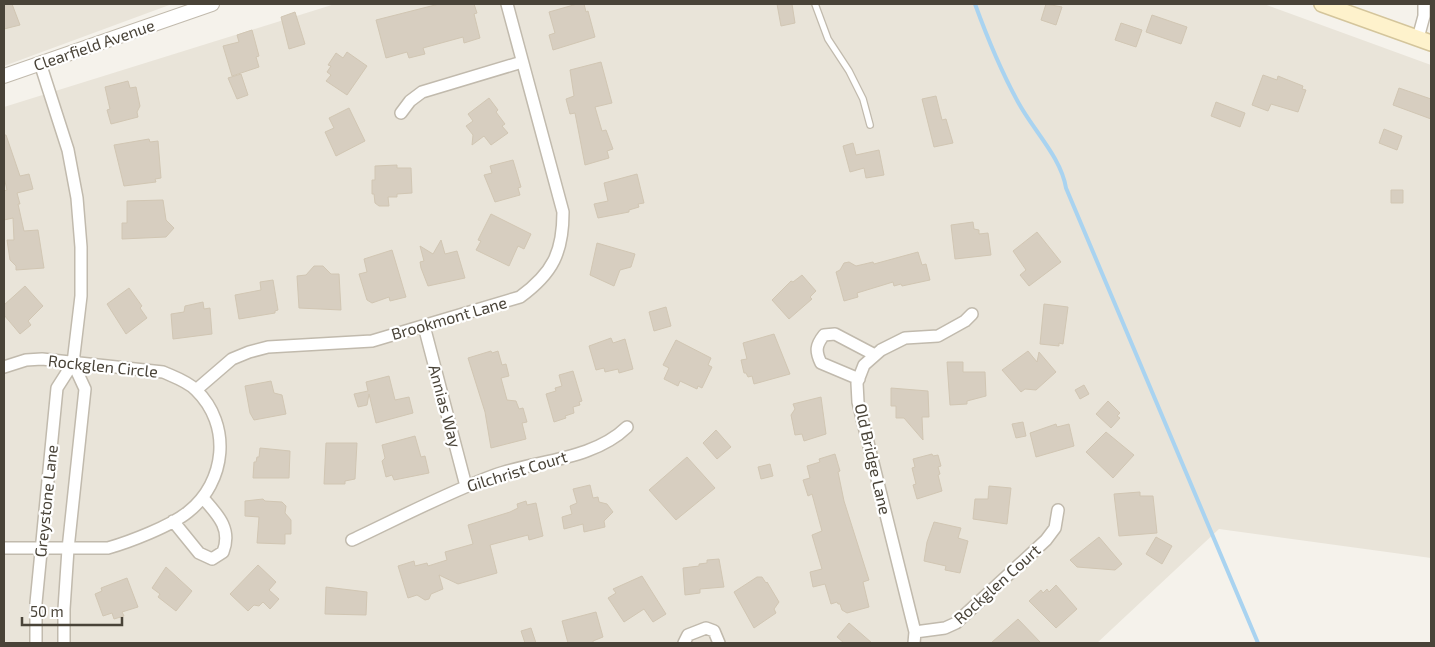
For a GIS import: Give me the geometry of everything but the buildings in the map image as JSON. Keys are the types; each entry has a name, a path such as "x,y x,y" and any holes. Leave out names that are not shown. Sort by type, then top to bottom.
{"main road":[{"path":"1322,4 1425,40"}],"street":[{"name":"Clearfield Avenue","path":"4,76 212,4"},
{"name":"Brookmont Lane","path":"196,390 232,359 249,352 268,347 372,341 520,297 536,285 550,270 559,252 564,232 564,212 507,4"},
{"path":"1424,4 1425,40"},
{"path":"401,113 410,101 422,92 522,62"},
{"name":"Greystone Lane","path":"36,643 36,603 40,548 57,388 74,363 81,296 82,247 77,198 68,150 40,63"},
{"path":"875,355 836,334 824,335 817,344 816,353 821,363 858,379 864,365 875,355 905,338 938,336 965,321 972,314"},
{"name":"Annias Way","path":"424,326 466,486"},
{"name":"Rockglen Circle","path":"4,367 26,360 42,359 163,372 180,379 196,390 208,405 217,423 221,443 218,469 214,482 203,498 189,512 173,521 124,544 108,548 4,548"},
{"name":"Greystone Lane","path":"64,643 68,549 85,389 74,363"},
{"name":"Old Bridge Lane","path":"858,379 858,402 915,638"},
{"name":"Gilchrist Court","path":"352,540 466,486 498,474 598,447 616,438 627,427"},
{"path":"173,521 199,553 212,559 223,552 228,541 224,525 203,498"},
{"name":"Rockglen Court","path":"915,638 956,623 1046,540 1055,528 1058,510"},
{"path":"684,643 688,635 706,628 714,631 719,643"}],"lane":[{"path":"815,4 828,39 849,71 863,99 870,125"}],"shaded area":[{"path":"4,4 172,4 4,66"},
{"path":"335,4 1264,4 1431,65 1431,558 1219,529 1097,643 4,643 4,107"}],"waterway":[{"path":"975,4 984,29 1012,90 1058,165 1258,643"}]}
